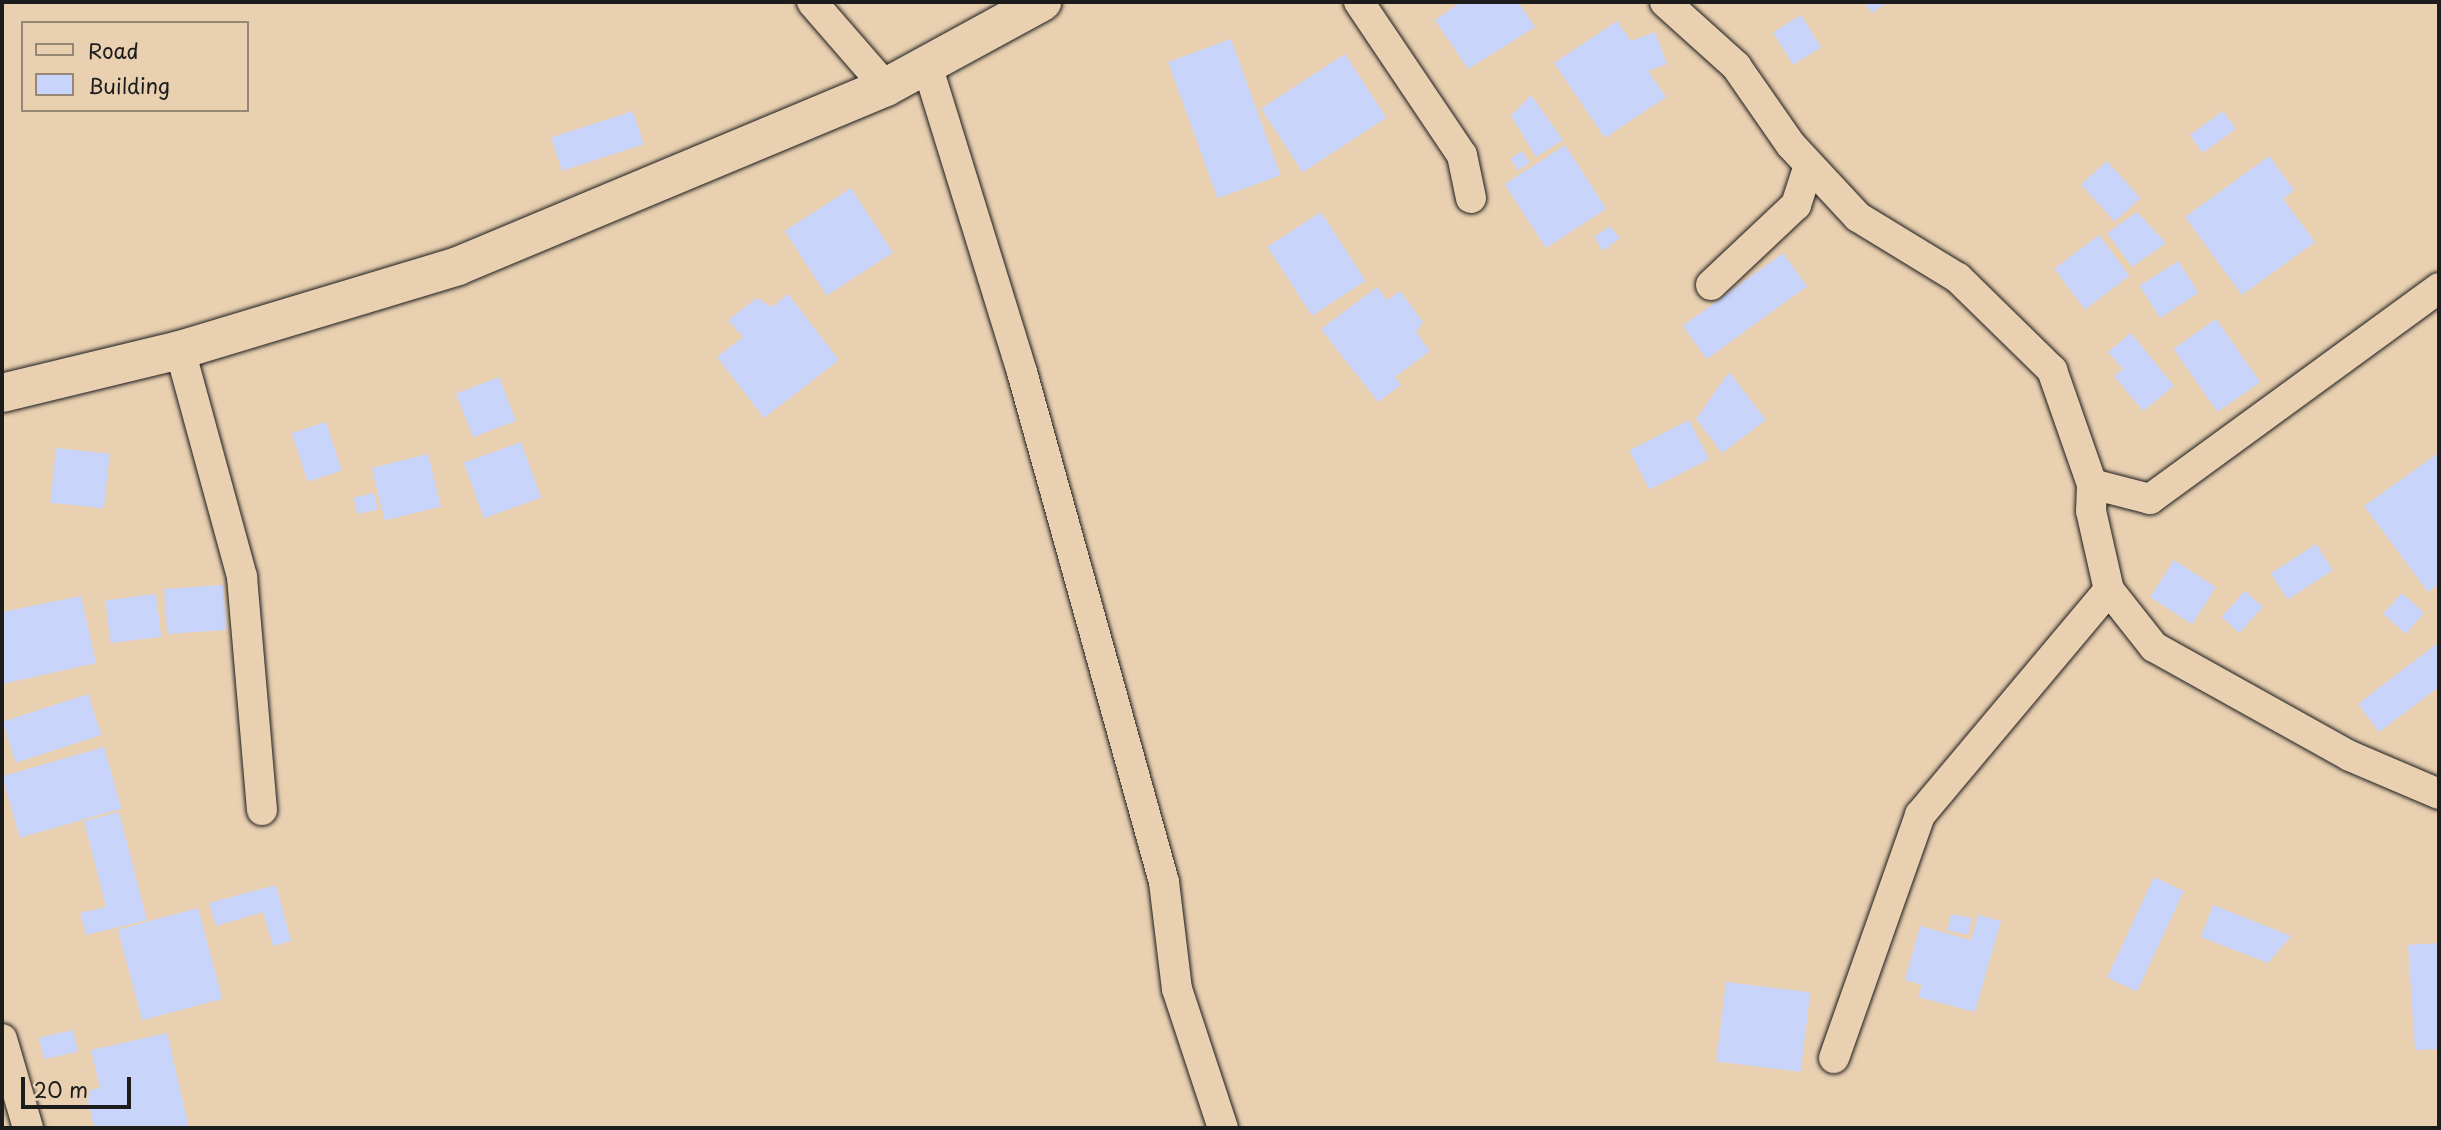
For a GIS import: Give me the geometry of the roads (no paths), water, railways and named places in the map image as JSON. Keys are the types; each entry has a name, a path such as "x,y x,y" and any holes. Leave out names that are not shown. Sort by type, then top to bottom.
{"street":[{"path":"811,2 886,88"},
{"path":"2,393 180,350 458,267 886,88 1042,2"},
{"path":"1359,2 1462,155 1471,198"},
{"path":"1665,2 1736,66 1809,165 1858,217 1958,278 2052,370 2092,484 2091,511 2109,590 2154,647 2350,756 2439,794"},
{"path":"927,65 1022,372 1146,815 1164,883 1177,989 1223,1128"},
{"path":"1711,285 1796,205 1809,165"},
{"path":"2092,484 2150,499 2439,288"},
{"path":"180,350 242,577 262,810"},
{"path":"1834,1058 1920,815 2109,590"},
{"path":"2,1039 29,1128"}]}
